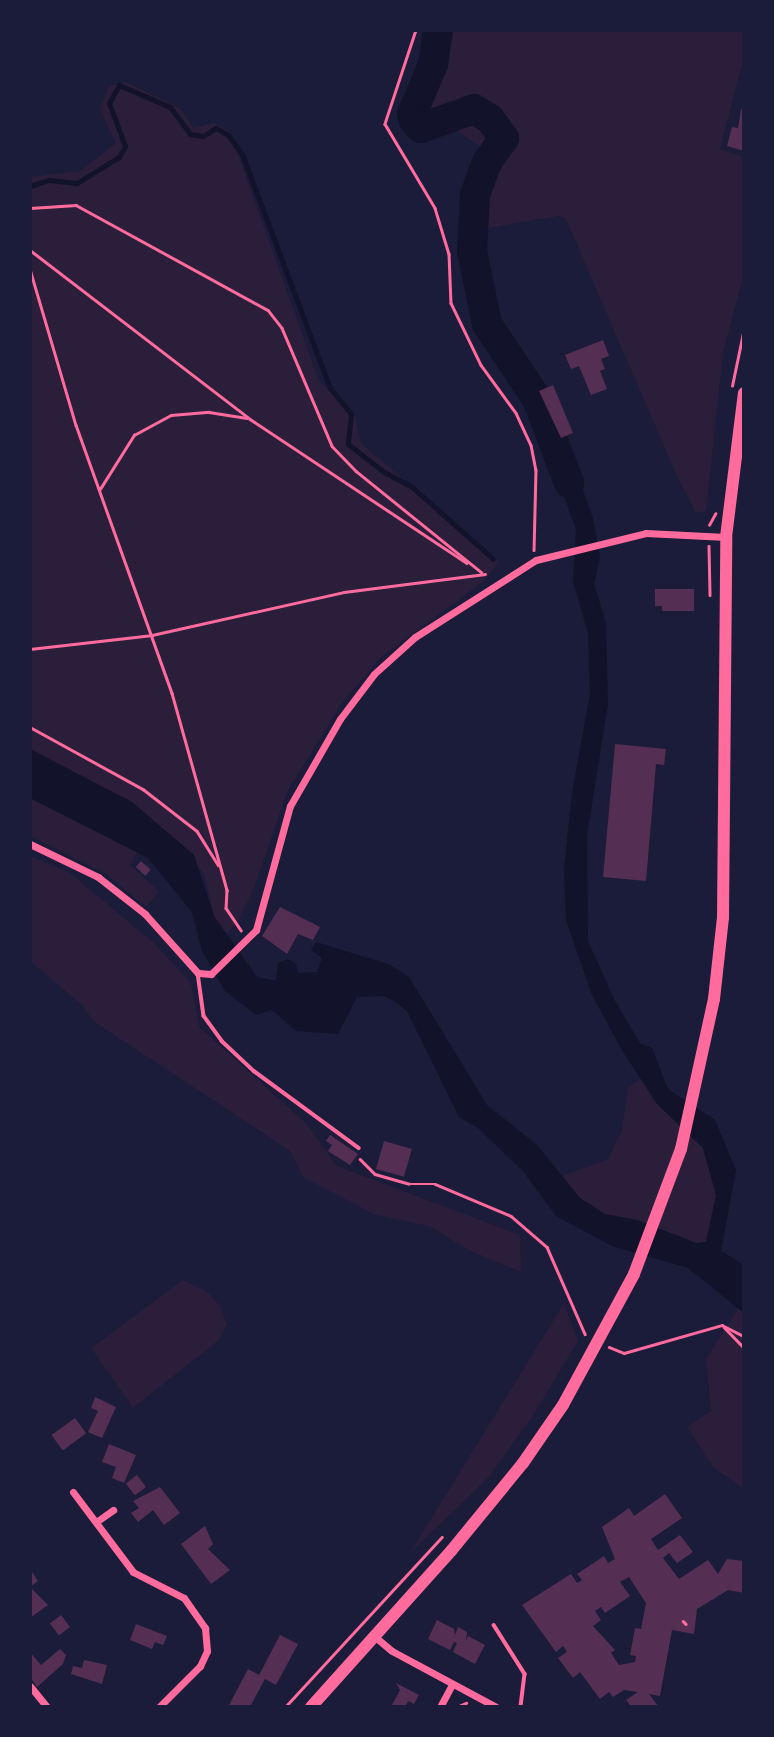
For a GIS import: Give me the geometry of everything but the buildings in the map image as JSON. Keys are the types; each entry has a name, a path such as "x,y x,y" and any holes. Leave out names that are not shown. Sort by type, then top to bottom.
{"main road":[{"path":"311,1707 523,1464 599,1343 634,1274 681,1149 699,1076 723,918 726,537 744,393"}],"street":[{"path":"30,844 98,877 145,914 198,974 211,974 248,938 263,912 290,806 340,719 374,674 415,637 536,560 646,533 726,537"},
{"path":"73,1492 133,1572 184,1598 205,1628 207,1651 200,1666 159,1707"},
{"path":"96,1522 113,1510"},
{"path":"374,1636 452,1684 496,1707"},
{"path":"440,1707 452,1684"},
{"path":"30,1686 47,1707"}],"lane":[{"path":"198,974 204,1017 222,1041 303,1110 359,1148"},
{"path":"494,1625 525,1674 521,1707"}],"path":[{"path":"416,30 385,124 435,208 449,254 451,303 481,365 516,413 531,445 536,560"},
{"path":"30,208 76,205 268,310 282,328 331,446 356,471 485,574 344,592 152,635 30,649"},
{"path":"30,250 250,419 481,572"},
{"path":"30,268 100,490 152,635 221,871 226,908 248,938"},
{"path":"100,490 134,435 171,415 209,412 250,419"},
{"path":"710,596 708,536 710,518 716,513"},
{"path":"30,727 96,759 176,813 197,831 221,871"},
{"path":"359,1148 360,1159 375,1174 409,1184 435,1184 511,1216 547,1247 586,1335 599,1343 624,1353 722,1325 744,1336"},
{"path":"722,1325 744,1348"},
{"path":"285,1707 445,1534"}],"shaded area":[{"path":"430,30 744,30 744,57 720,149 744,157 744,274 723,353 706,511 696,513 677,476 566,219 559,216 463,232 462,208 484,149 454,129 423,139 402,128 402,99"},
{"path":"126,82 180,108 193,128 215,123 230,132 319,381 355,416 361,443 499,562 483,582 382,656 342,703 287,792 255,885 239,920 226,934 214,916 204,874 162,829 132,802 30,749 30,177 80,171 116,143 100,109 109,86"},
{"path":"556,445 574,466 593,518 600,557 594,584 606,623 608,704 587,835 588,941 615,1001 640,1043 652,1048 668,1089 715,1120 736,1170 721,1251 744,1265 744,1313 688,1268 612,1246 556,1216 523,1171 478,1128 459,1117 407,1011 394,1001 384,996 357,997 338,1034 296,1031 272,1010 256,1015 225,991 202,951 192,912 148,858 30,798 30,749 132,802 194,855 214,916 257,977 276,981 278,963 288,959 296,964 298,973 317,972 322,958 311,950 316,942 388,964 409,977 487,1105 537,1145 580,1198 605,1214 637,1220 696,1243 706,1242 716,1195 703,1148 657,1104 623,1052 592,995 566,920 564,869 572,793 590,694 588,633 573,582 576,529 556,474"},
{"path":"30,798 137,852 130,865 159,892 146,907 106,874 30,836"},
{"path":"30,856 70,873 154,943 191,983 200,1028 307,1124 337,1166 520,1235 521,1272 471,1251 429,1226 376,1215 304,1178 290,1151 93,1021 83,1006 30,961"},
{"path":"643,1077 657,1104 703,1148 716,1195 706,1242 696,1243 637,1220 605,1214 580,1198 562,1176 608,1159 622,1130 628,1088"},
{"path":"183,1280 206,1291 220,1306 227,1325 219,1340 133,1408 91,1348"},
{"path":"564,1303 578,1341 534,1414 488,1478 410,1553"},
{"path":"738,1309 744,1313 744,1489 713,1467 687,1427 711,1411 706,1359"}],"waterway":[{"path":"438,30 433,64 412,114 414,121 421,128 474,109 490,119 504,138 487,162 475,195 472,251 487,324 537,399 569,483"},
{"path":"30,186 49,180 77,183 119,157 125,146 109,103 119,85 170,107 190,134 203,136 216,128 228,135 242,154 330,388 351,414 348,444 384,472 412,487 493,559"}]}
